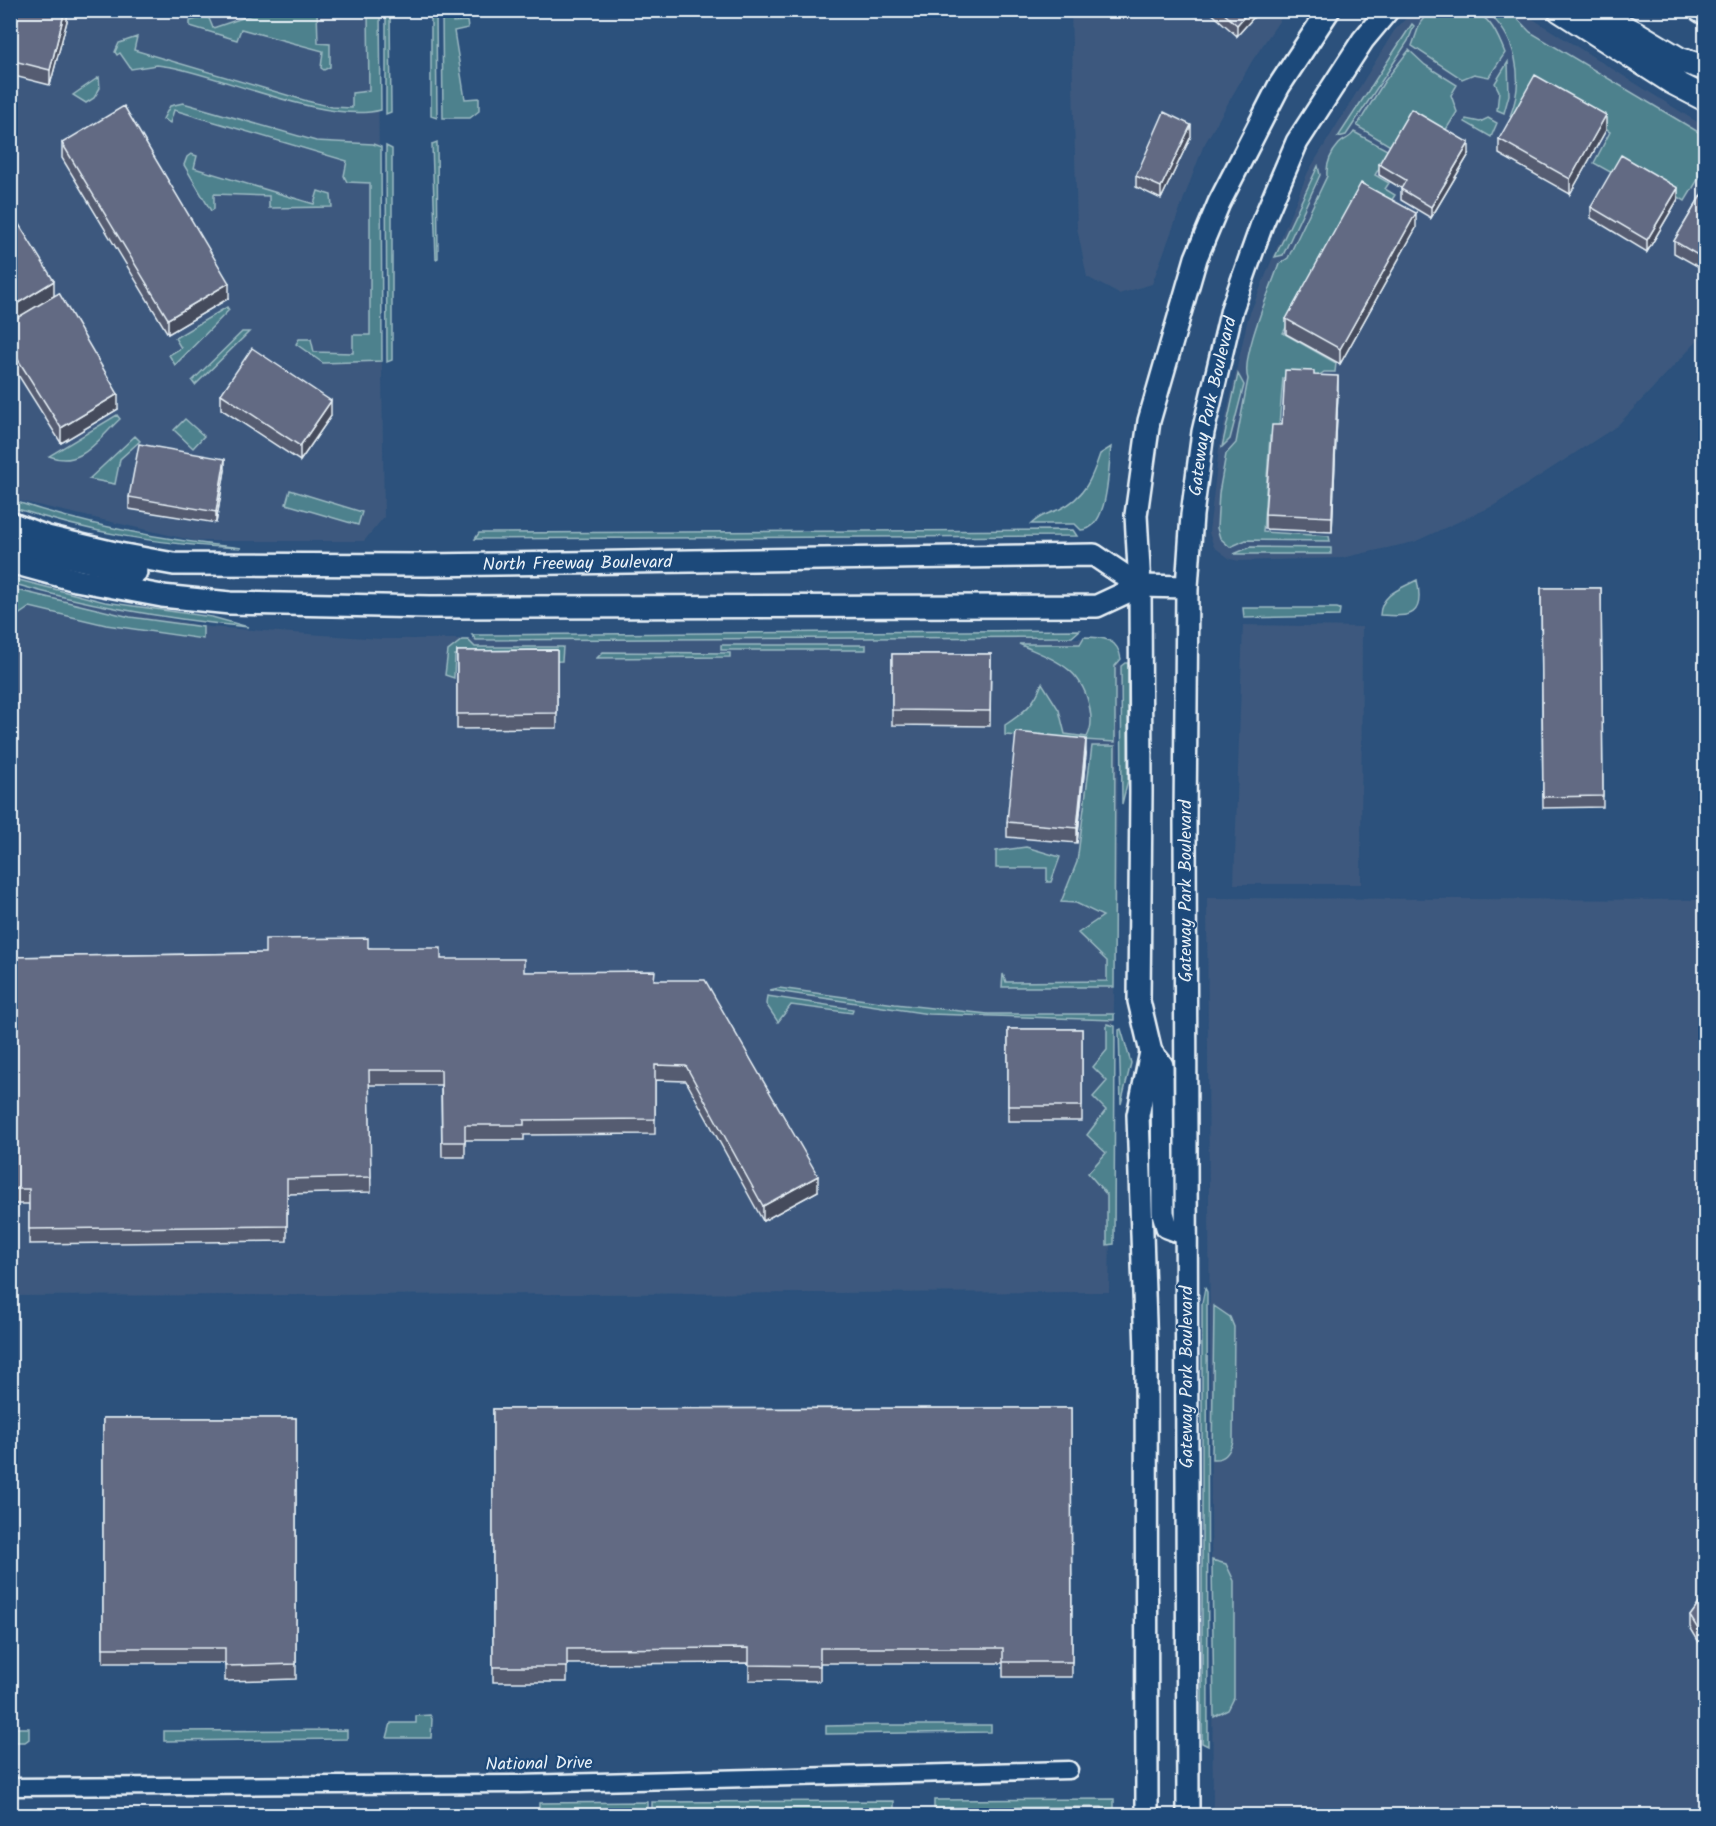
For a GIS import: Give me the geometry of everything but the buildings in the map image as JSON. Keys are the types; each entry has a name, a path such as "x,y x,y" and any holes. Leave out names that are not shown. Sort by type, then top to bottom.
{"main road":[{"path":"1560,10 1671,81 1706,99"},
{"path":"1588,10 1635,33 1680,60 1706,68"},
{"path":"1701,10 1706,13"}],"street":[{"path":"1147,1815 1146,1352 1138,1115 1151,1052 1139,1001 1140,586 1136,515 1149,421 1196,258 1219,203 1279,86 1329,10"},
{"name":"Gateway Park Boulevard","path":"1188,1815 1187,587 1203,432 1236,299 1262,224 1298,142 1363,40 1388,10"},
{"name":"North Freeway Boulevard","path":"10,523 47,537 174,564 426,565 1094,555 1140,586"},
{"path":"10,552 29,548 90,564 148,574 174,564"},
{"path":"10,562 76,580 162,596 231,603 430,606 1097,606 1140,586 1187,587"},
{"path":"1151,1052 1162,1065 1163,1213 1167,1227 1186,1234"},
{"name":"National Drive","path":"10,1787 520,1784 1069,1770"}],"shaded area":[{"path":"10,11 377,11 384,517 364,541 195,541 11,499"},
{"path":"1071,11 1286,11 1252,61 1203,147 1152,284 1119,294 1087,277 1077,228"},
{"path":"1413,11 1520,11 1705,127 1705,333 1617,426 1493,506 1414,542 1342,558 1239,561 1230,559 1214,547 1209,532 1219,448 1248,318 1308,172 1394,31"},
{"path":"11,587 209,627 381,639 1086,638 1120,660 1109,1292 11,1296"},
{"path":"1243,625 1362,627 1361,884 1234,884"},
{"path":"1207,898 1705,900 1705,1815 1213,1815"}],"green space":[{"path":"266,10 317,11 318,43 330,44 330,67 324,70 321,68 323,51 241,29 237,40 190,26 190,21 208,16 213,28"},
{"path":"368,11 380,11 381,110 359,113 334,111 278,98 171,67 157,65 131,69 120,53 117,55 115,52 119,43 137,37 134,50 307,101 332,107 352,108 352,93 369,91"},
{"path":"386,11 390,11 391,112 386,114"},
{"path":"431,11 436,11 437,118 431,116"},
{"path":"442,11 452,11 453,22 467,21 468,28 454,31 465,99 479,98 479,111 470,118 443,118"},
{"path":"1429,11 1469,11 1485,18 1492,26 1505,53 1489,77 1474,74 1462,79 1412,46 1420,23"},
{"path":"1485,11 1510,11 1530,32 1705,136 1705,168 1685,201 1636,171 1612,173 1594,163 1610,132 1535,88 1516,121 1510,116 1517,88 1515,59 1505,32"},
{"path":"1412,24 1414,26 1408,41 1346,135 1338,137"},
{"path":"1409,50 1425,65 1457,85 1451,95 1457,112 1442,136 1392,147 1357,126 1384,82"},
{"path":"1508,62 1509,95 1504,113 1497,110 1499,91 1495,83"},
{"path":"99,77 100,88 94,98 86,103 73,95"},
{"path":"183,103 316,141 373,144 381,147 382,361 323,363 296,344 299,339 311,339 314,352 353,353 353,335 370,335 370,183 347,182 344,176 347,161 174,110 170,123 163,119 170,106"},
{"path":"1488,118 1497,123 1491,137 1465,122 1466,119 1480,122"},
{"path":"1354,132 1389,151 1375,175 1389,183 1385,189 1395,195 1386,209 1360,196 1283,333 1336,363 1335,372 1324,372 1318,376 1283,378 1278,437 1270,436 1263,532 1329,536 1330,541 1246,540 1230,547 1220,538 1217,528 1219,493 1226,454 1236,443 1248,379 1248,356 1252,340 1279,264 1288,258 1327,176 1331,155 1342,141"},
{"path":"437,142 438,258 436,259 432,144"},
{"path":"386,146 392,149 392,360 387,362"},
{"path":"191,154 197,156 194,168 314,204 318,191 331,195 332,207 269,208 269,196 214,194 214,209 211,211 184,165"},
{"path":"1318,166 1320,175 1283,255 1275,257"},
{"path":"227,307 229,310 175,365 169,355 181,348 175,338"},
{"path":"242,332 249,332 195,385 192,381"},
{"path":"1238,374 1244,385 1230,439 1222,447"},
{"path":"117,415 120,419 80,455 70,459 49,456"},
{"path":"185,419 204,436 193,448 174,430"},
{"path":"135,436 140,441 120,459 115,484 89,479"},
{"path":"1111,447 1108,483 1102,510 1090,527 1081,530 1075,524 1031,524 1076,499 1090,479 1100,454"},
{"path":"290,490 362,512 358,525 286,504"},
{"path":"11,500 125,531 242,548 153,541 97,531 11,507"},
{"path":"1073,530 1077,536 475,539 479,533"},
{"path":"1250,547 1331,548 1331,554 1234,554"},
{"path":"11,578 105,602 212,617 248,627 158,616 99,605 11,583"},
{"path":"1417,580 1419,601 1413,612 1400,616 1380,615 1381,608 1388,597 1398,589"},
{"path":"17,590 130,617 203,627 203,639 106,625 30,607 14,618 11,625 11,605"},
{"path":"1243,608 1340,609 1339,616 1244,618"},
{"path":"1080,630 1072,637 476,640 472,635"},
{"path":"1084,637 1108,640 1119,652 1121,659 1115,666 1115,742 1005,735 1005,725 1028,707 1036,697 1042,683 1059,710 1065,734 1087,737 1091,727 1090,710 1086,695 1074,674 1044,655 1019,644 1080,644"},
{"path":"462,640 468,640 475,647 563,647 562,661 516,662 488,654 455,655 454,678 445,675 448,651"},
{"path":"721,645 866,645 866,650 721,650"},
{"path":"603,652 730,653 730,657 597,658"},
{"path":"1128,663 1128,780 1122,804 1121,666"},
{"path":"1092,746 1115,746 1114,987 1002,987 1003,974 1006,982 1107,981 1107,961 1078,933 1103,916 1076,903 1061,902 1077,862"},
{"path":"1026,847 1060,857 1051,882 1047,882 1047,868 996,868 996,851"},
{"path":"779,988 988,1014 1114,1014 1114,1020 929,1014 770,990"},
{"path":"767,996 853,1009 852,1013 791,1005 778,1022 766,1004"},
{"path":"1107,1024 1115,1026 1114,1244 1107,1245 1107,1195 1088,1173 1106,1153 1087,1135 1106,1110 1093,1097 1107,1081 1093,1067 1107,1050"},
{"path":"1121,1029 1131,1063 1121,1104 1119,1030"},
{"path":"1205,1288 1207,1292 1208,1746 1202,1743 1202,1303"},
{"path":"1214,1306 1230,1317 1234,1327 1233,1442 1226,1455 1212,1459"},
{"path":"1212,1560 1226,1564 1234,1581 1234,1698 1228,1710 1214,1717"},
{"path":"430,1715 432,1719 431,1738 387,1738 391,1723 416,1723 416,1716"},
{"path":"991,1725 991,1732 826,1734 826,1726"},
{"path":"10,1728 29,1728 29,1739 25,1742 11,1742"},
{"path":"347,1730 347,1739 164,1741 164,1731"},
{"path":"1114,1799 1114,1816 1102,1815 1102,1807 934,1808 934,1800"},
{"path":"894,1801 894,1811 652,1813 652,1802"},
{"path":"647,1802 647,1813 539,1814 539,1803"}]}
